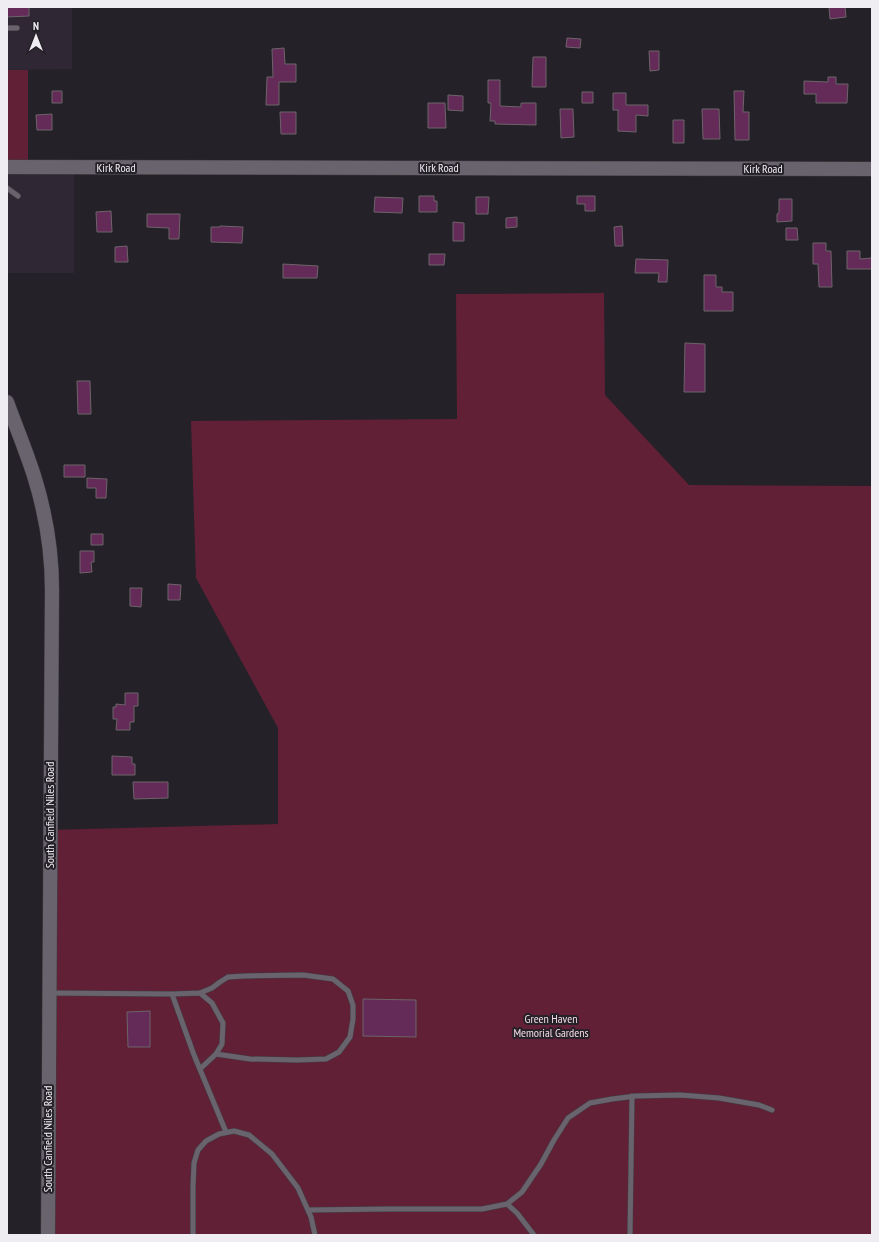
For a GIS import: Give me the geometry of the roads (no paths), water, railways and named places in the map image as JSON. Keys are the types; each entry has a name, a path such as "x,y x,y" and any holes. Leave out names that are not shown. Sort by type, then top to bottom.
{"street":[{"name":"Kirk Road","path":"7,167 872,169"},
{"name":"South Canfield Niles Road","path":"7,402 35,479 47,532 52,596 48,1235"}],"lane":[{"path":"7,28 17,28"},
{"path":"7,188 18,196"},
{"path":"49,993 200,993 212,988 228,977 303,975 333,978 348,991 353,1005 353,1018 350,1037 339,1052 326,1059 250,1059 216,1054"},
{"path":"200,993 212,1003 223,1023 222,1044 216,1054 200,1068"},
{"path":"172,994 226,1132"},
{"path":"308,1210 482,1209 507,1204 522,1192 541,1164 568,1118 590,1103 612,1098 680,1095 719,1098 760,1105 772,1110"},
{"path":"630,1235 632,1096"},
{"path":"194,1235 194,1163 198,1150 206,1141 219,1134 234,1131 249,1135 272,1154 298,1188 311,1217 315,1235"},
{"path":"507,1204 517,1213 534,1235"}],"park label":[{"name":"Green Haven Memorial Gardens","path":"551,1026"}]}
